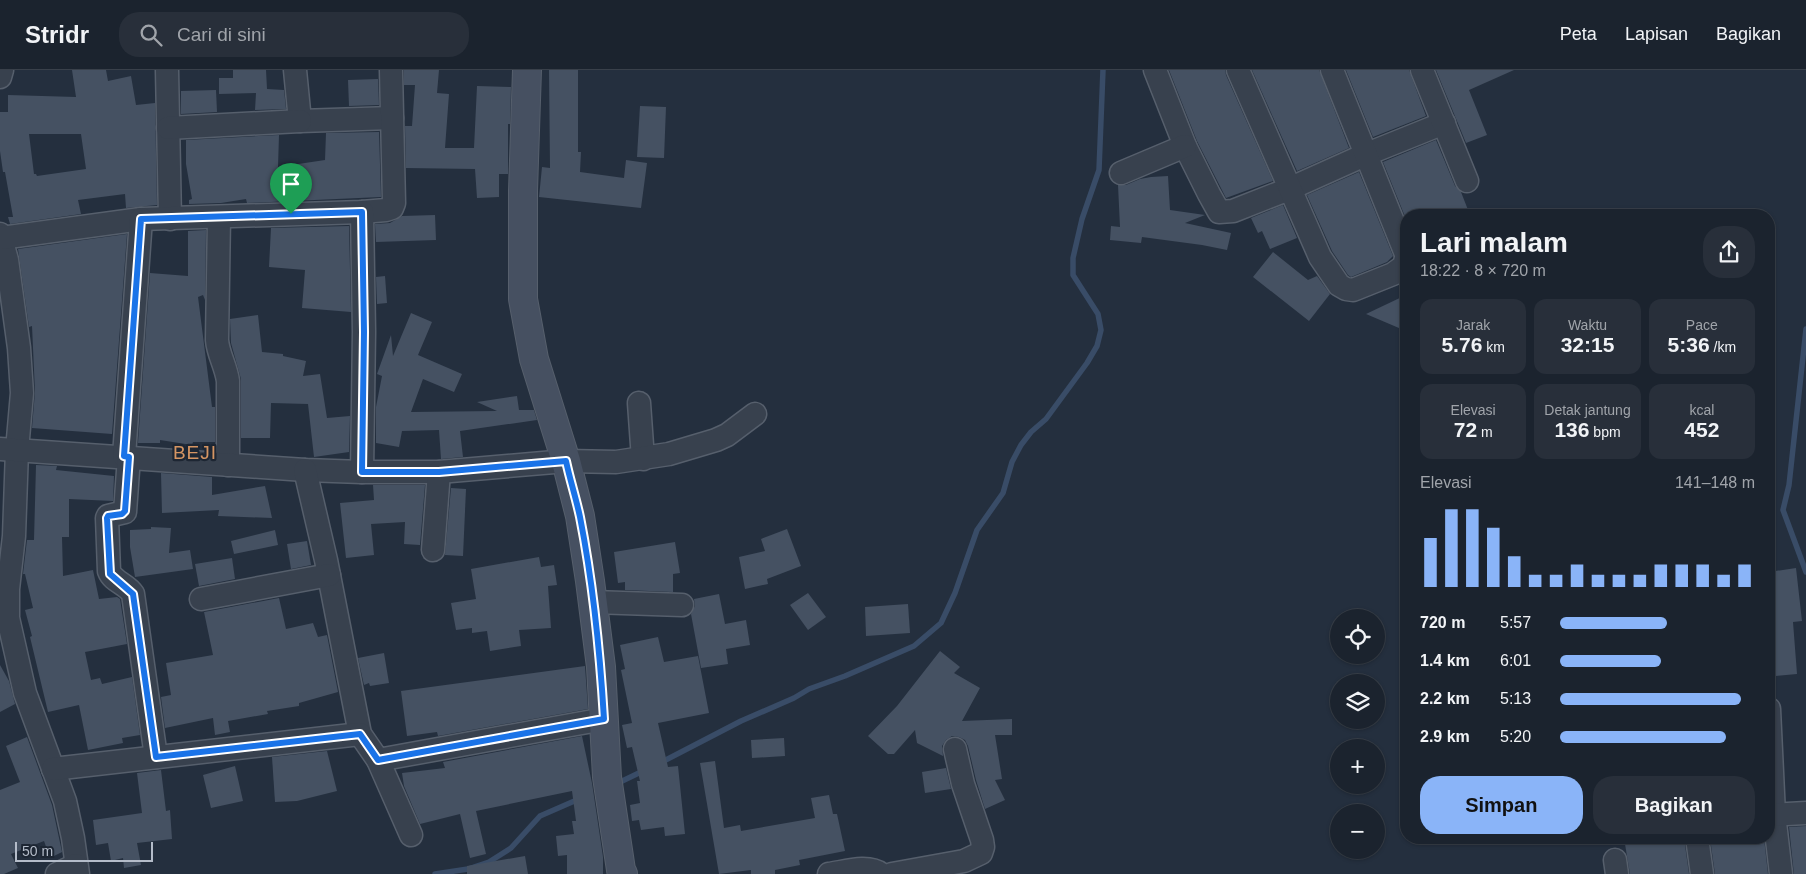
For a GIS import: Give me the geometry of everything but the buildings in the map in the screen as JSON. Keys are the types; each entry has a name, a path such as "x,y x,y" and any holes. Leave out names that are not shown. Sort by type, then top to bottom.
{"street":[{"path":"0,78 2,70"},
{"path":"167,70 170,219"},
{"path":"296,70 300,121"},
{"path":"70,871 73,838 65,801 25,693 4,618 14,536 8,449 22,393 19,348 7,260 0,236 141,219 362,212 392,208 394,203 391,70"},
{"path":"526,70 523,191 524,299 534,358 566,461 580,516 601,667 609,788 623,874"},
{"path":"1154,70 1185,146 1219,212 1233,211 1289,189 1366,154 1444,122"},
{"path":"1238,70 1289,189 1320,257 1332,277 1339,285 1353,290 1393,274 1400,269"},
{"path":"1332,70 1400,239"},
{"path":"1422,70 1467,181"},
{"path":"168,128 392,118"},
{"path":"1121,173 1185,146"},
{"path":"362,212 364,332 362,472"},
{"path":"219,217 216,340 228,381 228,465"},
{"path":"141,219 125,511 122,514 108,516 107,518 109,571 112,577 128,588 133,594 156,757"},
{"path":"639,403 643,459"},
{"path":"8,449 305,470 439,472 566,461 616,462 643,459 676,452 716,440 727,435 755,414"},
{"path":"305,470 329,575 360,734 378,760 411,835"},
{"path":"433,550 439,472"},
{"path":"201,598 329,575"},
{"path":"593,602 682,605"},
{"path":"378,760 604,719"},
{"path":"53,769 360,734"},
{"path":"892,874 964,861 981,852 983,847 982,840 962,784 955,749"},
{"path":"1775,815 1806,813"},
{"path":"1775,839 1781,874"},
{"path":"1699,844 1702,874"},
{"path":"829,874 864,869 876,870 881,874"}],"waterway":[{"path":"660,763 741,721 794,698 809,689 845,676 914,646 941,623 955,593 977,530 1003,493 1012,462 1021,445 1031,432 1046,419 1087,363 1097,346 1101,330 1098,314 1073,275 1073,258 1082,219 1099,170 1103,70"},
{"path":"1806,329 1789,485 1783,510 1806,572"},
{"path":"616,784 643,771"},
{"path":"435,874 468,869 489,862 511,848 540,816 579,799"}],"district":[{"name":"BEJI","path":"195,452"}],"route":[{"path":"362,212 364,332 362,472 439,472 566,461 580,516 590,581 601,667 604,719 378,760 360,734 156,757 133,594 132,591 110,574 107,518 108,516 122,514 125,511 129,457 124,456 141,219 291,214 362,212"}]}
